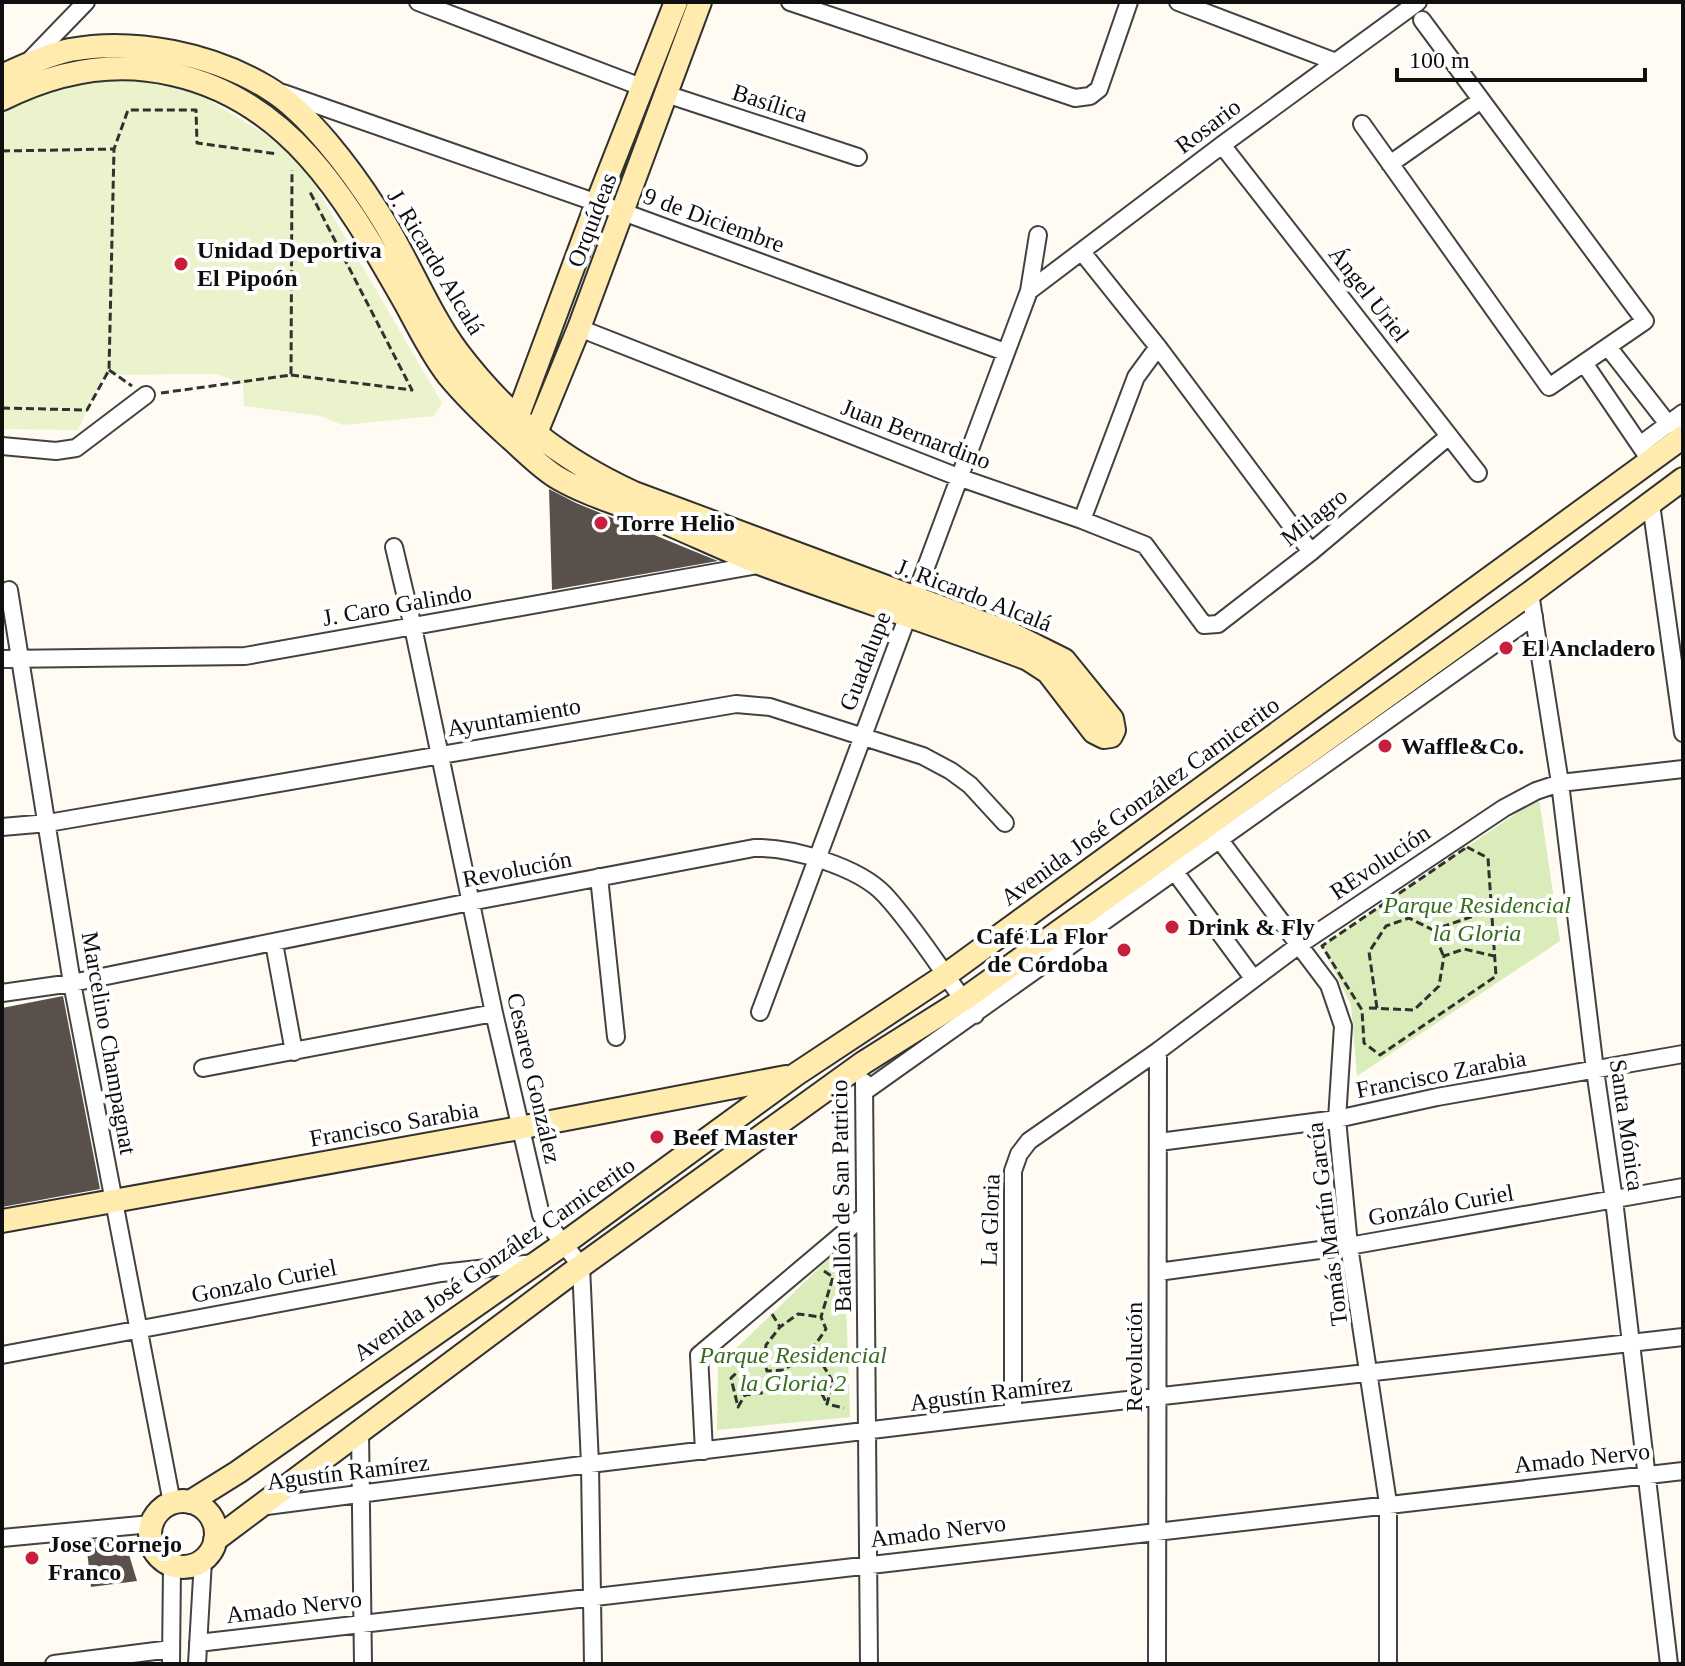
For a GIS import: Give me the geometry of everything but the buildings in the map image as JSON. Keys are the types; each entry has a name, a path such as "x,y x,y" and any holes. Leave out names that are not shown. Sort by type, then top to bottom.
{"street":[{"path":"66,51 86,2"},
{"path":"418,2 644,88"},
{"name":"Orquídeas","path":"512,426 676,2"},
{"name":"Orquídeas","path":"531,444 579,328 700,2"},
{"path":"790,2 1075,98 1090,96 1099,89 1129,2"},
{"path":"1178,2 1336,62"},
{"name":"Rosario","path":"1029,291 1418,2"},
{"path":"1362,124 1549,387 1645,321 1422,20"},
{"name":"J. Ricardo Alcalá","path":"2,99 26,76 66,51 106,47 189,56 230,70 270,89 310,124 348,169 377,211 456,348 512,426"},
{"name":"J. Ricardo Alcalá","path":"66,51 119,66 191,78 252,108 292,137 353,213 448,375 512,426 557,477 763,564 911,607 1010,633 1064,660 1112,719 1114,730 1111,736 1104,737 1094,732 1048,672 1028,659 911,607 795,555 634,493 531,444"},
{"name":"J. Ricardo Alcalá","path":"2,76 26,76"},
{"name":"9 de Diciembre","path":"270,89 623,212 1005,352"},
{"name":"Basílica","path":"666,94 858,157"},
{"path":"1390,164 1481,100"},
{"name":"Ángel Uriel","path":"1222,145 1478,473"},
{"name":"Guadalupe","path":"760,1012 1029,291 1038,235"},
{"path":"1082,252 1158,347 1311,552"},
{"name":"Juan Bernardino","path":"579,328 958,477 1145,545 1204,625"},
{"path":"1082,520 1136,377 1158,347"},
{"path":"1608,347 1678,429"},
{"path":"1584,363 1645,452"},
{"path":"2,446 56,451 76,448 146,395"},
{"path":"1678,429 1683,413"},
{"name":"Avenida José González Carnicerito","path":"181,1502 238,1472 562,1245 795,1075 946,975 1678,429"},
{"name":"Milagro","path":"1204,625 1218,624 1311,552 1449,436"},
{"path":"864,1092 969,1008 1219,828 1683,479"},
{"path":"1651,504 1683,733"},
{"name":"Cesareo González","path":"394,547 519,1128 541,1215 581,1266"},
{"name":"J. Caro Galindo","path":"10,658 245,656 763,564 795,555"},
{"name":"Marcelino Champagnat","path":"9,590 10,658 48,823 72,983 137,1329 181,1502"},
{"name":"Santa Mónica","path":"1530,593 1560,783 1669,1664"},
{"path":"215,1540 581,1266 863,1063 969,1008 1175,872 1219,828 1534,616"},
{"name":"Ayuntamiento","path":"2,827 48,823 736,704 770,707 923,756 951,771 991,804 1005,823"},
{"name":"REvolución","path":"1158,1051 1299,945 1504,808 1536,791 1560,783 1683,769"},
{"name":"Tomás Martín García","path":"1219,828 1329,985 1343,1026 1337,1119 1349,1246 1388,1503 1388,1664"},
{"name":"Revolución","path":"2,993 72,983 599,877 754,848 774,848 858,875 884,894 969,1008"},
{"path":"1175,872 1253,978"},
{"path":"599,877 616,1037"},
{"path":"274,943 294,1052"},
{"path":"203,1068 494,1013"},
{"name":"Revolución","path":"1157,1664 1158,1051"},
{"name":"La Gloria","path":"1013,1413 1013,1171 1019,1154 1029,1141 1158,1051"},
{"name":"Francisco Zarabia","path":"1159,1142 1337,1119 1437,1097 1683,1054"},
{"name":"Batallón de San Patricio","path":"863,1063 869,1664"},
{"name":"Francisco Sarabia","path":"2,1221 795,1075"},
{"name":"Gonzálo Curiel","path":"1158,1272 1349,1246 1683,1187"},
{"path":"704,1451 699,1355 865,1215"},
{"name":"Gonzalo Curiel","path":"2,1355 441,1273 535,1263"},
{"path":"581,1266 590,1464 593,1664"},
{"name":"Agustín Ramírez","path":"258,1508 1013,1413 1683,1337"},
{"path":"360,1431 363,1664"},
{"name":"Amado Nervo","path":"198,1643 867,1563 1683,1471"},
{"path":"181,1502 201,1507 215,1527 211,1551 203,1560 188,1567 172,1566 158,1556 150,1541 151,1524 159,1511 181,1502"},
{"path":"2,1538 151,1524"},
{"path":"197,1664 203,1560"},
{"path":"54,1664 171,1656 172,1566"}],"path":[{"path":"2,408 87,410 109,370 114,149 128,110 196,110 197,143 276,154"},
{"path":"2,151 114,149"},
{"path":"291,375 292,156"},
{"path":"109,370 146,395 291,375 412,390 306,184"},
{"path":"1467,847 1488,858 1491,910 1496,976 1380,1055 1364,1043 1362,1010 1322,946 1467,847"},
{"path":"1433,930 1491,910"},
{"path":"1369,1008 1414,1010 1439,986 1444,956 1433,930 1409,918 1386,926 1369,952 1377,1008"},
{"path":"1444,956 1464,949 1494,956"},
{"path":"820,1268 833,1277 821,1317 826,1329 813,1348 784,1370 767,1371 764,1361 766,1345 780,1327 798,1314 821,1317"},
{"path":"780,1306 770,1316 780,1327"},
{"path":"813,1348 833,1382 827,1404"},
{"path":"764,1361 747,1363 731,1378 738,1407 745,1395 818,1386 827,1404"},
{"path":"827,1404 844,1408"}],"green space":[{"name":"Unidad Deportiva El Pipoón","path":"106,76 186,86 296,153 442,403 434,416 343,425 320,416 244,406 243,384 217,374 104,375 78,430 2,429 2,105 36,89"},
{"name":"Parque Residencial la Gloria","path":"1539,798 1560,941 1357,1076 1351,1005 1322,946"},
{"name":"Parque Residencial la Gloria 2","path":"844,1244 850,1417 717,1430 718,1366"}],"place":[{"name":"Unidad Deportiva El Pipoón","path":"181,264"},
{"name":"Torre Helio","path":"601,523"},
{"name":"El Ancladero","path":"1506,648"},
{"name":"Waffle&Co.","path":"1385,746"},
{"name":"Drink & Fly","path":"1172,927"},
{"name":"Café La Flor de Córdoba","path":"1124,950"},
{"name":"Beef Master","path":"657,1137"},
{"name":"Jose Cornejo Franco","path":"32,1558"}]}
